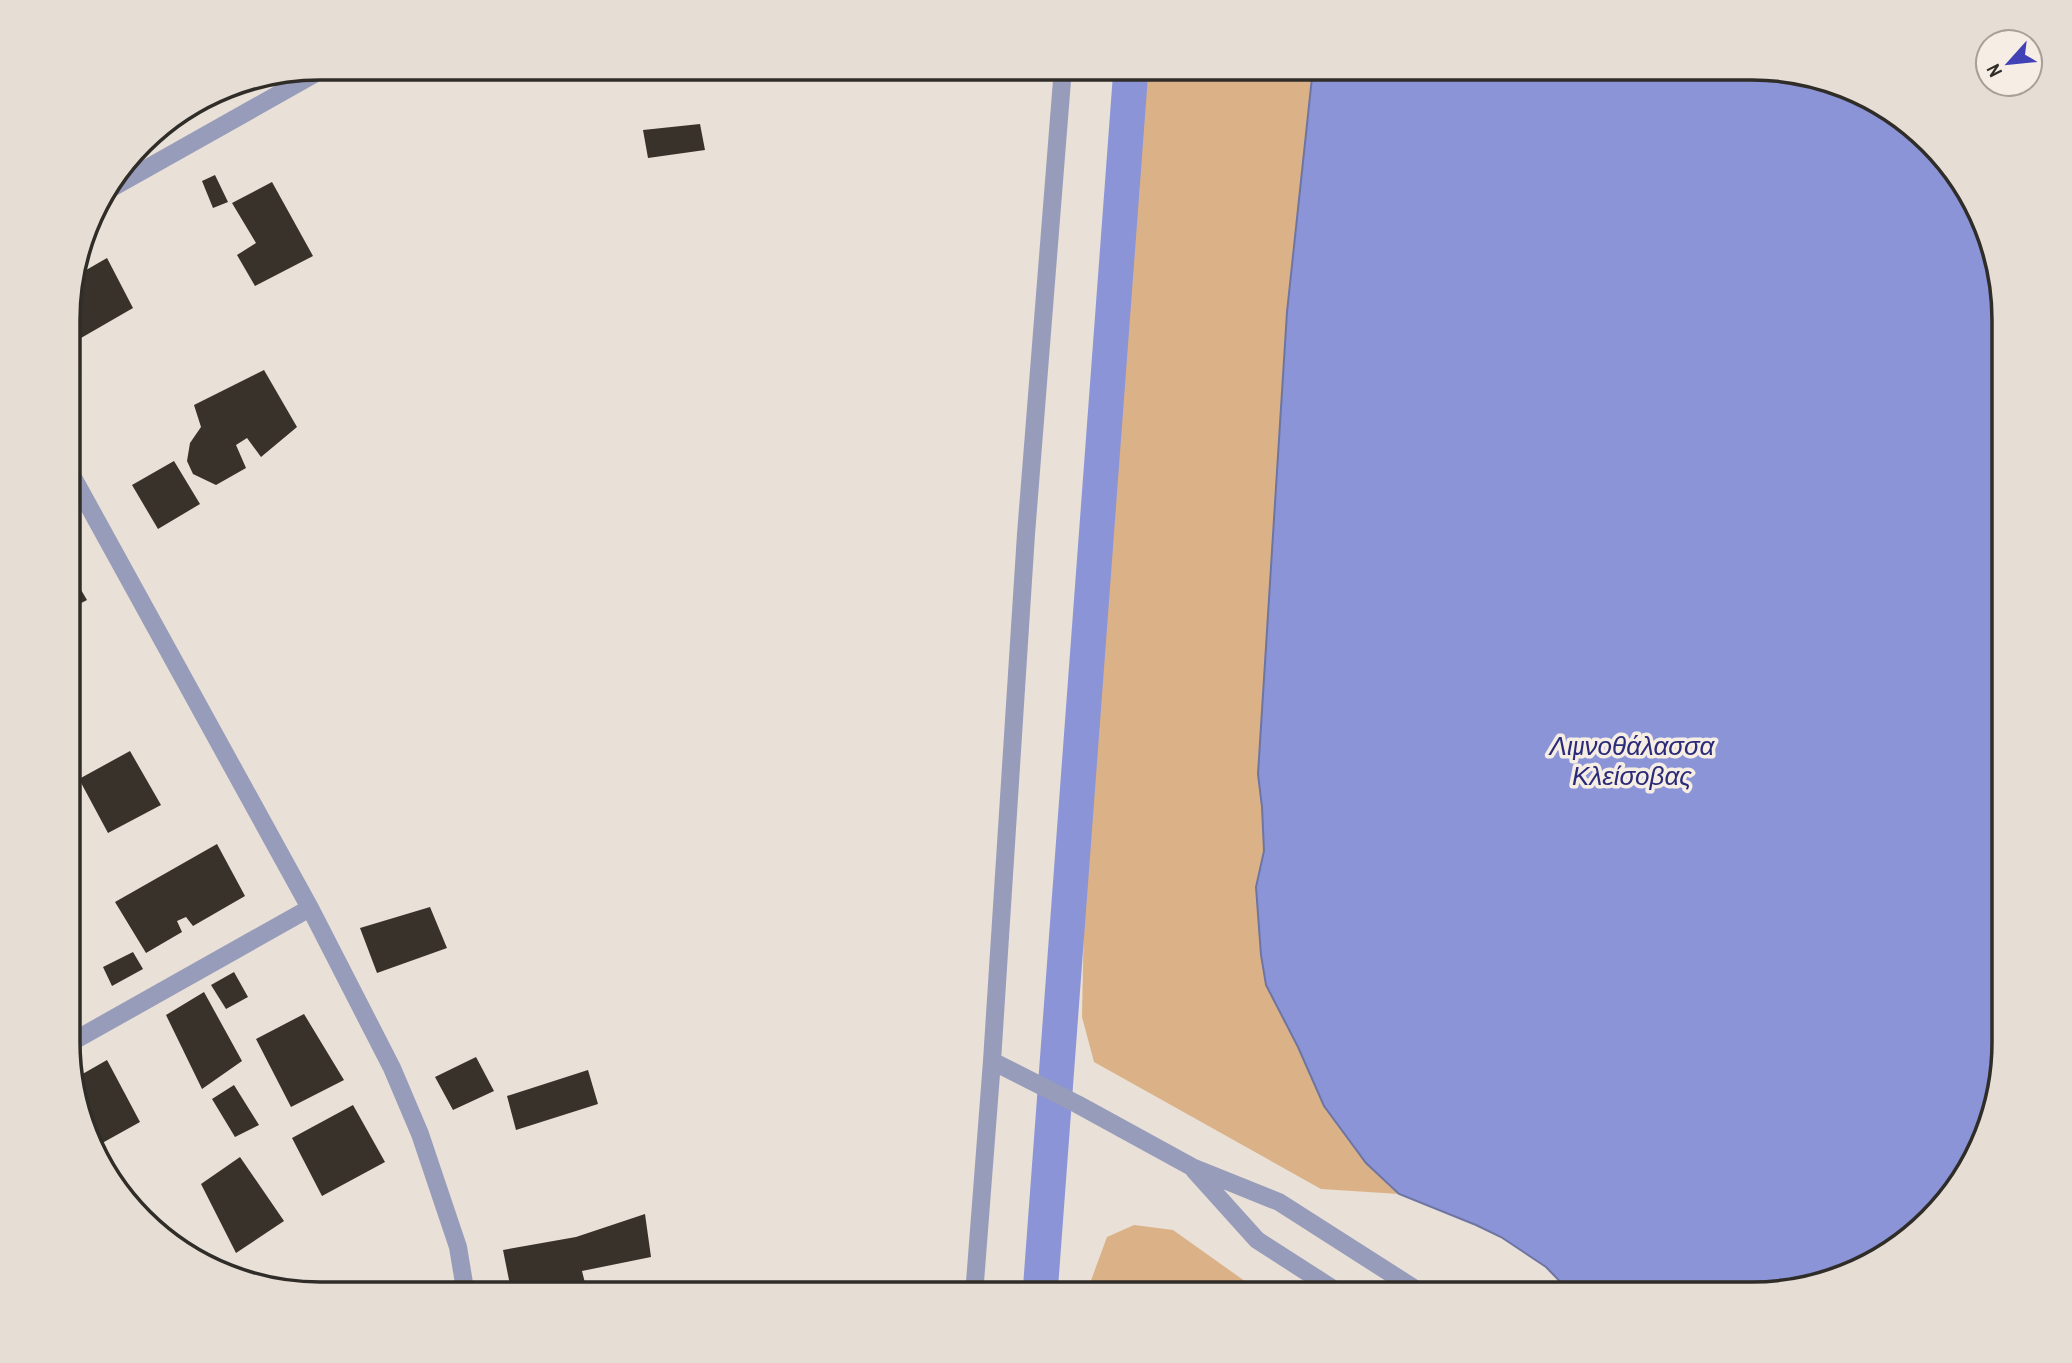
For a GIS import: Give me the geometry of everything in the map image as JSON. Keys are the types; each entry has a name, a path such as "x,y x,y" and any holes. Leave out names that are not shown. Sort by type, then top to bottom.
{"street":[{"path":"975,1282 1026,534 1062,80"},
{"path":"127,180 301,82"},
{"path":"80,489 310,908 392,1068 420,1134 458,1247 464,1282"},
{"path":"80,1038 310,908"},
{"path":"992,1061 1192,1167 1279,1202 1404,1282"},
{"path":"1192,1167 1257,1240 1322,1282"}],"shaded area":[{"path":"1145,80 1312,80 1287,312 1258,774 1264,851 1256,887 1266,985 1324,1106 1366,1163 1399,1194 1321,1189 1094,1062 1082,1017 1085,864"},
{"path":"1134,1225 1173,1230 1246,1282 1090,1282 1107,1237"}],"water":[{"name":"Λιμνοθάλασσα Κλείσοβας","path":"1312,80 1751,80 1782,83 1828,93 1885,121 1910,140 1932,162 1951,187 1979,244 1991,305 1991,1058 1979,1119 1951,1176 1932,1201 1910,1223 1871,1250 1843,1264 1813,1274 1767,1282 1560,1282 1546,1267 1501,1237 1399,1194 1366,1163 1324,1106 1266,985 1256,887 1264,851 1258,774 1287,312"}],"building":[{"path":"700,124 705,150 648,158 643,130"},
{"path":"215,175 228,202 213,208 202,181"},
{"path":"272,182 313,256 255,286 237,255 256,243 232,203"},
{"path":"107,258 133,308 81,338 80,321 87,270"},
{"path":"264,370 297,427 261,457 247,438 236,445 246,468 216,485 193,474 187,461 190,443 201,427 194,405"},
{"path":"174,461 200,504 158,529 132,485"},
{"path":"80,588 87,600 80,604"},
{"path":"130,751 161,805 108,833 80,778"},
{"path":"217,844 245,896 193,926 186,917 177,921 182,932 146,953 115,902"},
{"path":"430,907 447,948 377,973 360,928"},
{"path":"133,952 143,969 112,986 103,967"},
{"path":"234,972 248,997 226,1009 211,985"},
{"path":"204,992 242,1061 202,1089 166,1015"},
{"path":"304,1014 344,1080 291,1107 256,1039"},
{"path":"476,1057 494,1091 453,1110 435,1077"},
{"path":"107,1060 140,1122 103,1142 89,1104 83,1074"},
{"path":"588,1070 598,1104 516,1130 507,1096"},
{"path":"234,1085 259,1125 235,1137 212,1099"},
{"path":"353,1105 385,1162 322,1196 292,1138"},
{"path":"240,1157 284,1221 236,1253 201,1184"},
{"path":"645,1214 651,1257 582,1271 585,1282 509,1282 503,1250 576,1237"}],"waterway":[{"path":"1041,1282 1130,80"}]}
